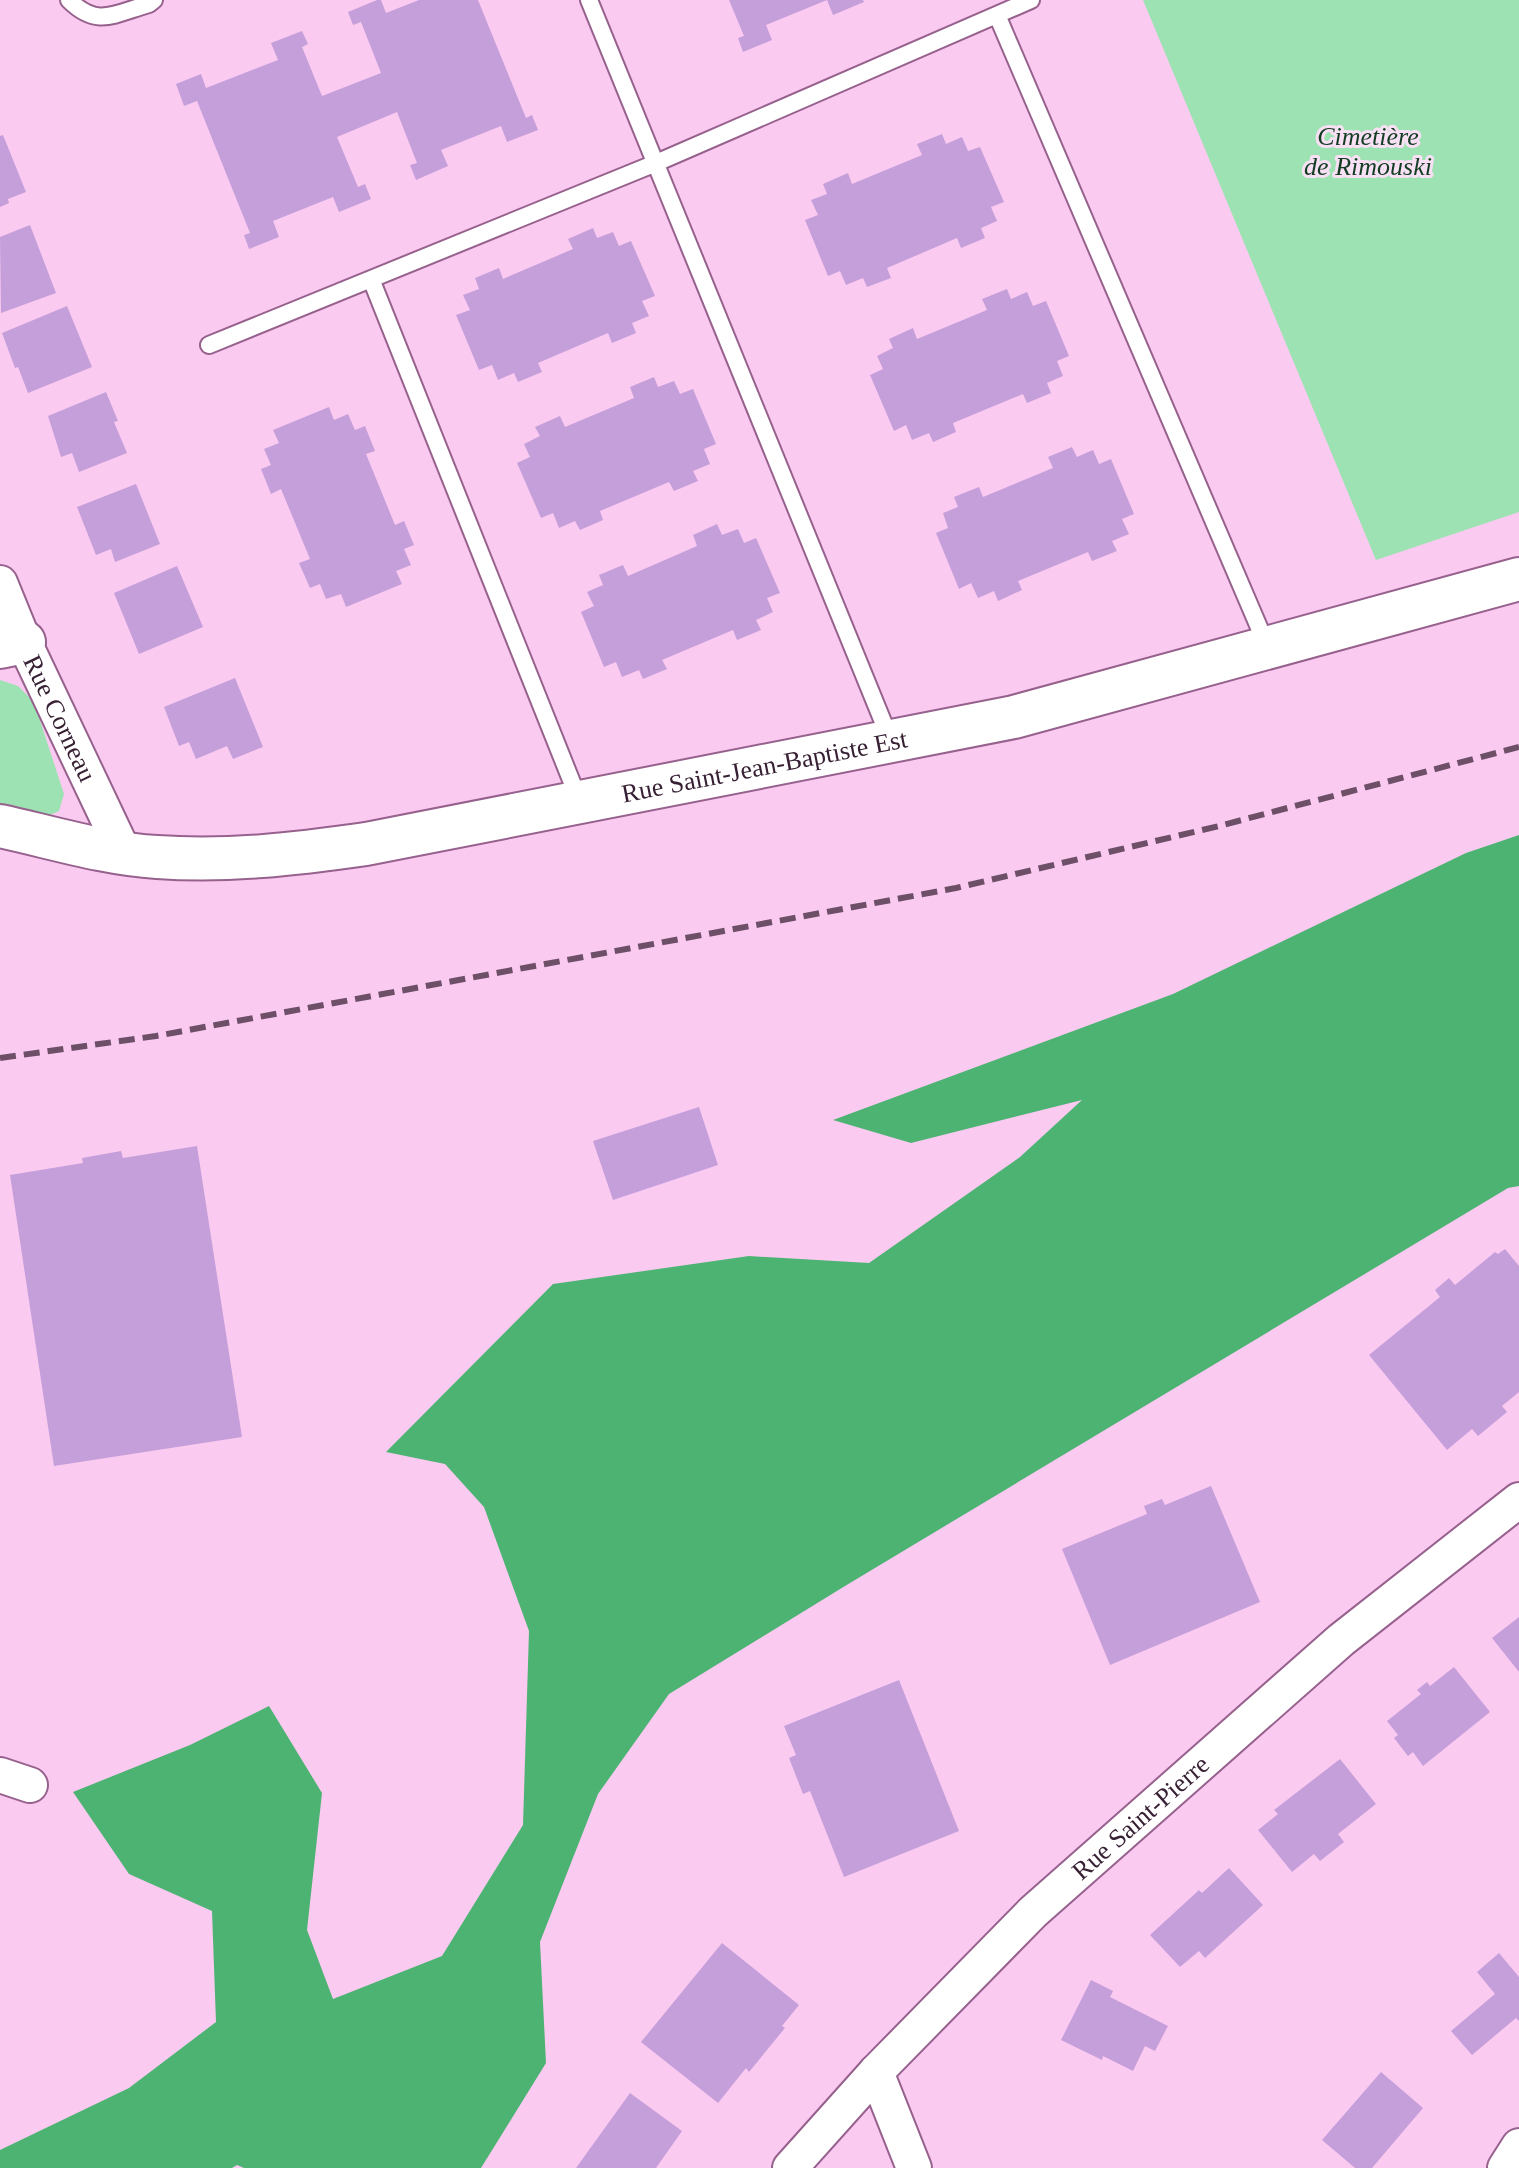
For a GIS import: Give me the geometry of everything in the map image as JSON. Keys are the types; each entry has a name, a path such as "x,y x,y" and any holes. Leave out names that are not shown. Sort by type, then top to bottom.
{"street":[{"name":"Rue Saint-Jean-Baptiste Est","path":"0,826 155,857 230,859 287,856 366,844 1014,717 1519,579"},
{"name":"Rue Corneau","path":"0,583 12,645 124,853"},
{"name":"Rue Saint-Pierre","path":"790,2168 876,2072 1033,1912 1341,1640 1519,1500"},
{"path":"876,2072 914,2168"},
{"path":"1505,2168 1519,2146"}],"lane":[{"path":"69,0 82,13 97,18 154,0"},
{"path":"589,0 891,741"},
{"path":"209,345 656,163 1031,0"},
{"path":"997,15 1268,648"},
{"path":"371,279 580,802"}],"green space":[{"name":"Cimetière de Rimouski","path":"1143,0 1519,0 1519,512 1376,560"},
{"path":"0,680 18,686 34,702 64,794 59,811 37,821 0,810"},
{"path":"1519,835 1519,1186 1508,1188 669,1694 598,1794 540,1942 546,2063 481,2168 244,2168 237,2165 232,2168 0,2168 0,2150 129,2088 216,2022 212,1911 129,1874 73,1792 190,1745 269,1706 322,1793 307,1930 333,1999 442,1956 523,1825 529,1631 484,1507 445,1464 386,1452 553,1284 749,1256 869,1263 1020,1157 1082,1100 911,1143 833,1120 1173,994 1466,853"}],"building":[{"path":"381,0 386,13 419,0 478,0 526,118 532,115 538,130 507,142 501,126 441,150 448,166 416,180 410,165 417,163 397,112 337,137 358,187 365,184 371,199 339,212 333,197 273,221 279,237 249,249 244,235 250,233 197,101 184,106 176,84 201,74 206,88 278,60 271,43 302,31 308,44 302,47 322,96 381,73 361,22 353,25 348,12"},
{"path":"729,0 827,0 766,25 772,40 743,52 738,38 744,36"},
{"path":"827,0 863,0 864,2 833,15"},
{"path":"942,134 946,144 962,137 968,151 980,147 1004,202 991,207 997,221 981,228 985,238 961,248 957,238 887,268 891,278 867,287 863,278 846,285 840,271 828,276 805,220 818,215 811,200 827,194 823,184 848,173 852,184 922,155 917,144"},
{"path":"3,135 26,192 8,199 9,203 0,207 0,136"},
{"path":"30,225 56,293 1,313 0,237"},
{"path":"593,228 597,238 613,232 619,246 631,241 655,296 642,301 649,316 632,323 636,333 612,343 608,333 538,363 542,372 518,382 514,373 498,380 492,365 479,370 456,315 470,310 463,295 479,289 475,278 499,268 503,279 573,249 568,239"},
{"path":"1007,289 1011,299 1027,292 1033,306 1046,301 1069,356 1057,361 1063,376 1047,383 1051,393 1027,403 1023,394 953,423 956,432 933,442 929,433 912,440 906,425 894,431 870,375 883,369 877,356 893,348 889,339 913,328 917,339 987,310 982,299"},
{"path":"67,306 92,367 28,393 2,333"},
{"path":"654,377 658,387 674,381 680,394 693,389 716,444 704,449 710,464 693,471 698,481 674,491 669,482 600,511 603,520 580,530 575,521 559,528 553,513 541,518 517,463 530,457 524,444 540,436 535,427 560,416 565,427 634,398 630,387"},
{"path":"106,392 127,453 79,472 72,453 61,457 48,416"},
{"path":"329,407 334,420 348,414 355,430 365,426 375,451 366,454 395,525 404,521 414,545 404,549 411,565 396,571 402,584 346,607 341,594 326,599 320,584 310,588 299,563 310,559 281,489 271,494 261,469 271,465 264,449 279,443 273,430"},
{"path":"1072,447 1077,457 1093,450 1099,464 1111,459 1134,514 1122,519 1129,534 1112,541 1117,551 1092,561 1088,552 1018,581 1022,590 998,601 994,591 978,598 971,583 959,589 936,533 948,528 943,513 958,507 954,497 979,487 983,497 1053,468 1048,457"},
{"path":"136,484 160,544 115,562 111,549 96,555 77,507"},
{"path":"717,524 722,535 738,529 744,543 756,538 780,593 767,598 773,612 756,620 761,630 737,640 733,630 662,660 667,669 643,679 639,670 622,677 616,662 604,667 581,612 594,606 587,592 603,585 599,575 623,565 628,576 697,546 693,535"},
{"path":"177,566 203,627 139,654 114,593"},
{"path":"235,678 263,747 233,759 227,746 196,759 189,742 179,746 164,707"},
{"path":"699,1107 718,1165 613,1200 593,1141"},
{"path":"197,1146 242,1437 54,1466 10,1175 83,1163 82,1158 121,1151 123,1158"},
{"path":"1505,1249 1519,1266 1519,1392 1502,1406 1507,1412 1478,1436 1472,1429 1447,1450 1369,1355 1440,1297 1435,1290 1449,1278 1455,1285 1495,1252 1498,1254"},
{"path":"1211,1486 1260,1602 1110,1665 1062,1549 1147,1514 1144,1506 1162,1499 1165,1505"},
{"path":"1519,1617 1519,1672 1492,1638"},
{"path":"1454,1667 1490,1712 1423,1766 1413,1752 1408,1756 1394,1738 1398,1735 1387,1721 1421,1694 1417,1690 1427,1682 1430,1686"},
{"path":"899,1680 959,1831 844,1877 810,1791 803,1794 789,1758 796,1755 784,1726"},
{"path":"1340,1759 1376,1804 1338,1834 1344,1842 1320,1861 1314,1854 1292,1872 1258,1830 1278,1814 1274,1810"},
{"path":"1229,1868 1263,1905 1205,1958 1199,1951 1180,1967 1150,1935 1199,1890 1202,1893"},
{"path":"722,1943 799,2005 782,2026 785,2028 749,2072 746,2068 718,2103 641,2042"},
{"path":"1499,1953 1519,1977 1519,2021 1516,2018 1472,2055 1451,2031 1495,1994 1477,1972"},
{"path":"1091,1980 1113,1991 1110,1997 1168,2026 1155,2051 1145,2046 1133,2071 1061,2040"},
{"path":"1381,2072 1423,2108 1372,2168 1355,2168 1322,2140"},
{"path":"630,2093 682,2131 656,2168 576,2168"}],"railway":[{"path":"0,1058 156,1036 956,888 1219,826 1519,747"}]}
